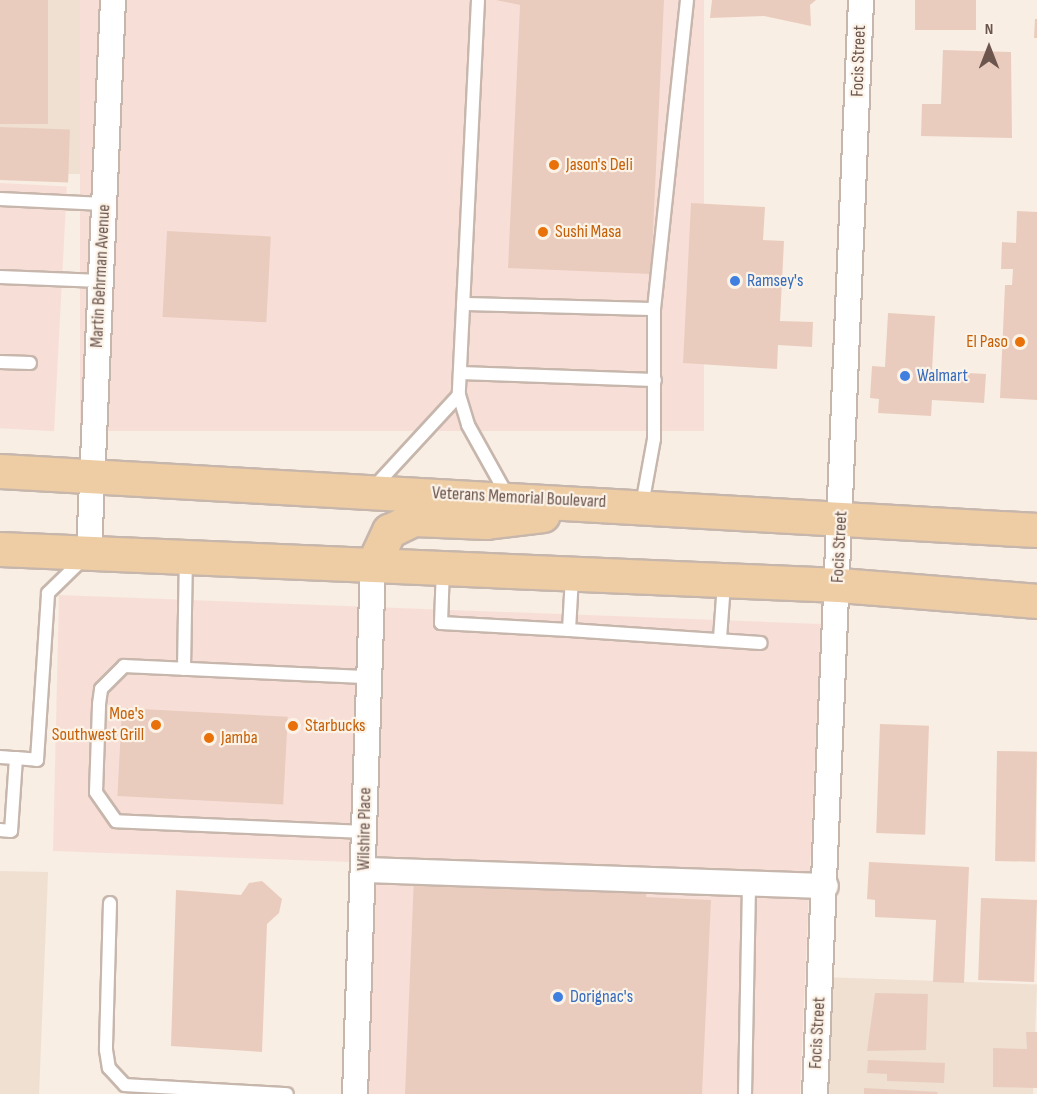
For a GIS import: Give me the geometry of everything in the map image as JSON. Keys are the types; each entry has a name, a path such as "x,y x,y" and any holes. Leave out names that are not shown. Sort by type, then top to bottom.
{"main road":[{"name":"Veterans Memorial Boulevard","path":"0,471 842,516 1037,530"},
{"path":"373,565 389,531 414,519 486,522 632,505"},
{"path":"0,549 838,585 1037,601"}],"street":[{"name":"Martin Behrman Avenue","path":"89,552 113,0"},
{"name":"Focis Street","path":"815,1094 842,516 861,0"},
{"name":"Wilshire Place","path":"355,1094 373,565"},
{"path":"364,870 826,886"}],"lane":[{"path":"478,0 459,395 468,425 509,498"},
{"path":"632,505 654,439 654,309 687,0"},
{"path":"0,199 104,204"},
{"path":"0,278 101,281"},
{"path":"463,304 654,309"},
{"path":"0,362 30,363"},
{"path":"460,373 655,380"},
{"path":"370,490 459,395"},
{"path":"0,757 37,760 48,593 89,552"},
{"path":"183,669 186,557"},
{"path":"443,568 441,623 720,638 761,643"},
{"path":"569,630 572,572"},
{"path":"720,638 724,580"},
{"path":"365,831 129,825 116,820 96,792 101,689 124,666 369,677"},
{"path":"0,830 11,831 16,758"},
{"path":"745,1094 748,884"},
{"path":"110,903 106,1050 117,1076 125,1085 287,1094"}],"shaded area":[{"path":"0,0 80,0 80,174 0,174"},
{"path":"80,0 704,0 704,431 80,431"},
{"path":"0,183 67,187 54,431 0,428"},
{"path":"59,595 821,624 800,1094 368,1094 377,863 53,851"},
{"path":"0,871 48,872 39,1094 0,1094"},
{"path":"822,977 1037,985 1033,1094 818,1094"}],"building":[{"path":"0,0 48,0 48,124 0,124"},
{"path":"496,0 664,0 651,274 508,268 520,5"},
{"path":"712,0 816,0 810,5 811,26 764,16 710,18"},
{"path":"915,0 976,0 976,30 915,30"},
{"path":"1035,19 1037,19 1037,38 1034,38"},
{"path":"943,50 1011,52 1012,138 921,136 922,104 941,104"},
{"path":"0,127 70,129 68,182 0,180"},
{"name":"Ramsey's","path":"691,203 765,207 763,240 784,241 780,321 813,322 812,347 778,345 777,369 683,363"},
{"name":"El Paso","path":"1017,211 1037,212 1037,400 1000,398 1005,285 1012,285 1013,269 1001,269 1002,242 1016,243"},
{"path":"167,231 271,236 266,322 162,317"},
{"path":"888,313 935,316 932,371 986,374 984,403 932,400 931,416 878,413 879,399 870,398 872,366 885,367"},
{"path":"122,708 288,717 283,805 117,796"},
{"path":"880,724 929,726 925,835 876,833"},
{"path":"997,751 1037,752 1035,862 995,861"},
{"path":"869,862 969,867 964,983 933,982 936,920 875,917 875,900 867,899"},
{"name":"Dorignac's","path":"414,876 647,886 646,897 711,900 702,1094 405,1094"},
{"path":"262,881 282,899 279,913 267,924 262,1052 171,1046 176,890 241,895 249,883"},
{"path":"981,898 1037,900 1034,982 978,980"},
{"path":"875,993 928,994 926,1050 867,1051"},
{"path":"1026,1032 1037,1032 1037,1088 993,1087 993,1048 1027,1049"},
{"path":"868,1060 945,1063 944,1083 887,1081 887,1074 867,1073"},
{"path":"864,1088 938,1092 937,1094 864,1094"}],"place":[{"name":"Jason's Deli","path":"554,165"},
{"name":"Sushi Masa","path":"543,232"},
{"name":"Ramsey's","path":"735,281"},
{"name":"El Paso","path":"1020,342"},
{"name":"Walmart","path":"905,376"},
{"name":"Moe's Southwest Grill","path":"156,725"},
{"name":"Starbucks","path":"293,726"},
{"name":"Jamba","path":"209,738"},
{"name":"Dorignac's","path":"558,997"}]}
